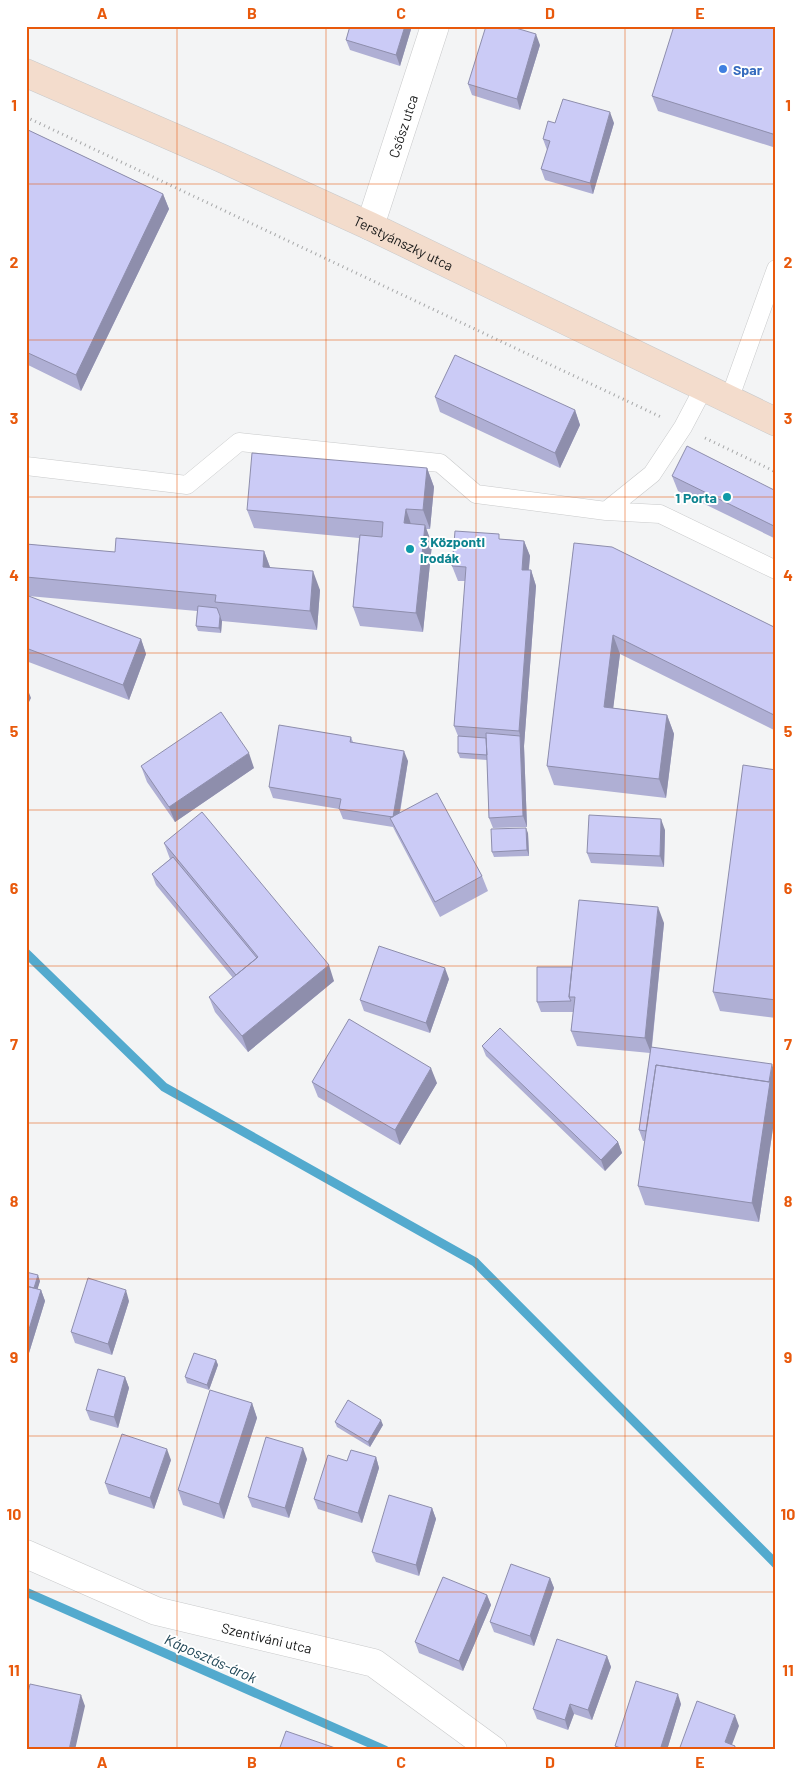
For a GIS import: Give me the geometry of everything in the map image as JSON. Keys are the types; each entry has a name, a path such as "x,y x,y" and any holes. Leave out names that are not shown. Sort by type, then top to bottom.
{"main road":[{"name":"Terstyánszky utca","path":"26,73 221,158 370,226 776,422"}],"street":[{"name":"Csősz utca","path":"370,226 435,26"},
{"name":"Szentiváni utca","path":"26,1554 156,1611 374,1663 493,1750"}],"lane":[{"path":"729,400 776,269"},
{"path":"606,511 652,474 683,427 703,388"},
{"path":"26,466 187,485 239,442 440,463 476,494 606,511 660,514 776,570"}],"path":[{"path":"26,117 776,472"}],"building":[{"path":"350,26 405,26 396,55 346,40"},
{"path":"486,26 509,26 536,34 517,99 468,84"},
{"name":"Spar","path":"674,26 776,26 776,135 652,96"},
{"path":"563,99 610,112 590,183 541,169 550,141 543,139 548,121 555,123"},
{"path":"26,129 163,194 76,375 26,352"},
{"path":"455,355 575,410 555,453 435,397"},
{"path":"687,446 776,491 776,527 672,476"},
{"name":"3 Központi irodák","path":"252,453 427,468 423,510 406,509 404,523 425,525 416,613 353,607 360,535 382,537 383,522 247,510"},
{"path":"455,531 499,534 499,539 524,541 522,570 531,570 519,731 454,726 466,567 452,566"},
{"path":"116,538 264,551 263,567 313,571 310,611 215,602 216,595 26,577 26,544 115,552"},
{"path":"574,543 612,547 776,628 776,716 613,635 604,707 667,715 659,779 547,766"},
{"path":"26,595 141,639 123,685 26,648"},
{"path":"198,606 217,608 220,616 219,628 196,626"},
{"path":"221,712 249,753 169,807 141,766"},
{"path":"279,725 351,737 350,742 404,751 393,817 339,809 341,799 269,787"},
{"path":"486,733 520,736 523,816 489,818"},
{"path":"458,736 486,738 487,755 458,753"},
{"path":"743,765 776,770 776,1000 713,992"},
{"path":"437,793 482,876 435,902 390,818"},
{"path":"202,812 329,965 242,1036 209,997 258,957 164,843"},
{"path":"589,815 661,819 660,856 587,853"},
{"path":"526,828 527,850 492,852 491,829"},
{"path":"173,857 257,958 236,975 152,874"},
{"path":"579,900 658,907 645,1038 571,1031 575,997 569,997"},
{"path":"379,946 445,968 426,1023 360,1000"},
{"path":"537,967 572,967 569,997 571,1001 537,1002"},
{"path":"349,1019 431,1068 395,1130 312,1082"},
{"path":"500,1028 618,1142 601,1160 482,1046"},
{"path":"651,1047 772,1064 769,1082 656,1065 646,1131 639,1130"},
{"path":"656,1065 770,1082 752,1203 638,1186"},
{"path":"26,1272 38,1275 34,1288 26,1286"},
{"path":"88,1278 126,1290 108,1344 71,1332"},
{"path":"26,1286 41,1290 26,1339"},
{"path":"194,1353 216,1360 207,1385 185,1377"},
{"path":"98,1369 125,1377 114,1417 86,1410"},
{"path":"210,1390 252,1403 219,1504 178,1490"},
{"path":"348,1400 381,1420 368,1442 335,1422"},
{"path":"122,1434 167,1449 150,1498 105,1483"},
{"path":"266,1437 303,1448 285,1508 248,1497"},
{"path":"351,1450 376,1457 358,1513 314,1499 328,1455 347,1461"},
{"path":"389,1495 432,1508 416,1565 372,1552"},
{"path":"511,1564 550,1578 530,1636 490,1622"},
{"path":"443,1577 487,1595 459,1661 415,1642"},
{"path":"557,1639 607,1656 588,1710 570,1704 565,1720 533,1709"},
{"path":"636,1681 678,1694 660,1750 626,1750 615,1746"},
{"path":"30,1684 81,1695 69,1750 26,1750 26,1702"},
{"path":"697,1701 735,1715 725,1742 735,1746 734,1750 679,1750"},
{"path":"286,1731 341,1750 279,1750"}],"waterway":[{"path":"26,953 164,1087 475,1262 776,1564"},
{"name":"Káposztás-árok","path":"26,1592 385,1750"}],"place":[{"name":"Spar","path":"723,69"},
{"name":"1 Porta","path":"727,497"},
{"name":"3 Központi irodák","path":"410,549"}]}
